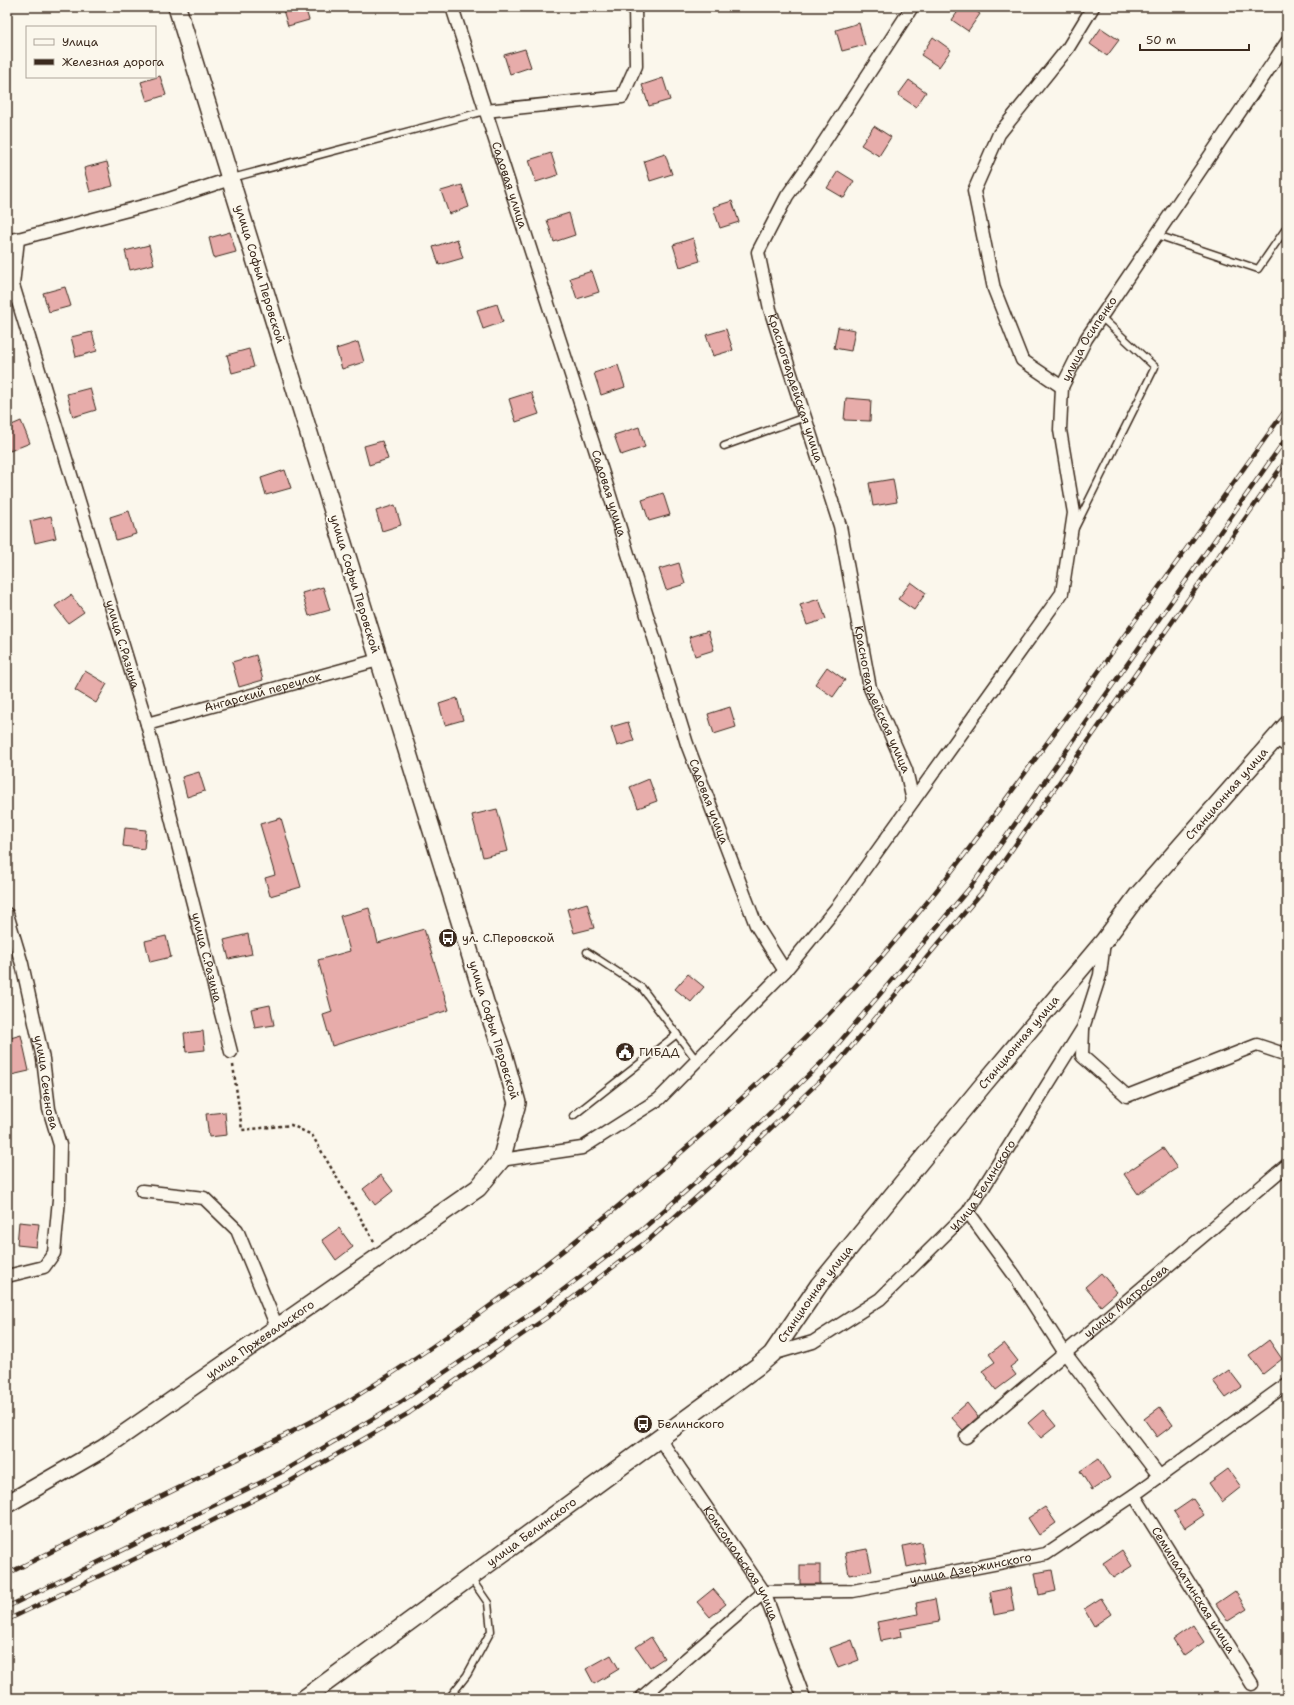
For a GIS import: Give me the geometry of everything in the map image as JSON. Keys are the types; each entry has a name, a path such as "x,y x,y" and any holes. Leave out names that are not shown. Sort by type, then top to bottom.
{"main road":[{"name":"улица Софьи Перовской","path":"177,7 378,660 485,1002 503,1053 517,1103 501,1160"},
{"name":"Станционная улица","path":"758,1366 772,1354 819,1285 983,1085 1104,941 1138,895 1281,742 1287,724"},
{"name":"улица Пржевальского","path":"7,1504 104,1448 478,1188 501,1160"},
{"name":"улица Белинского","path":"305,1698 758,1366"}],"street":[{"name":"Садовая улица","path":"452,7 606,484 687,744 756,925 784,971"},
{"path":"485,111 622,97 636,66 635,7"},
{"name":"Красногвардейская улица","path":"912,7 815,156 787,196 758,252 770,309 840,526 870,688 906,770 914,801"},
{"name":"улица Осипенко","path":"1093,7 1068,48 999,134 974,191 994,289 1022,360 1062,387 1086,339 1287,42"},
{"path":"13,240 166,200 230,179"},
{"name":"улица С.Разина","path":"13,240 13,285 147,724 231,1052"},
{"path":"501,1160 582,1148 659,1099 784,971 838,906 1062,593 1074,513 1060,430 1062,387"},
{"name":"Ангарский переулок","path":"147,724 378,660"},
{"name":"улица Сеченова","path":"7,914 22,964 43,1059 48,1109 60,1145 59,1199 54,1253 44,1267 7,1276"},
{"name":"улица Белинского","path":"772,1354 813,1342 880,1298 968,1212 1083,1028 1100,975 1104,941"},
{"path":"1083,1028 1082,1056 1127,1096 1257,1045 1287,1055"},
{"name":"улица Матросова","path":"966,1437 1287,1165"},
{"path":"142,1191 204,1198 237,1230 277,1327"},
{"path":"968,1212 1015,1276 1065,1354 1160,1477"},
{"name":"улица Дзержинского","path":"764,1592 853,1591 1046,1554 1160,1477 1287,1384"},
{"name":"Комсомольская улица","path":"659,1438 764,1592 804,1698"},
{"name":"Семипалатинская улица","path":"1134,1495 1252,1684"},
{"path":"641,1698 764,1592"}],"lane":[{"path":"230,179 485,111"},
{"path":"1157,235 1258,269 1287,227"},
{"path":"1070,539 1155,367 1101,317"},
{"path":"724,446 805,417"},
{"path":"587,952 642,988 696,1061"},
{"path":"573,1116 676,1034"},
{"path":"449,1698 467,1675 491,1631 488,1602 470,1577"}],"path":[{"path":"231,1052 242,1130 291,1125 312,1135 382,1254"}],"building":[{"path":"282,7 305,7 309,20 288,26"},
{"path":"961,7 970,7 980,14 968,31 952,20"},
{"path":"859,23 865,45 842,51 836,30"},
{"path":"1101,28 1119,40 1107,56 1090,44"},
{"path":"933,37 951,50 939,67 921,55"},
{"path":"525,49 531,67 510,74 504,55"},
{"path":"160,76 166,95 147,101 141,82"},
{"path":"663,78 670,100 649,106 642,85"},
{"path":"909,80 926,92 916,107 898,95"},
{"path":"874,126 891,137 879,156 861,145"},
{"path":"551,153 558,175 536,182 529,160"},
{"path":"665,154 672,174 650,181 644,161"},
{"path":"107,162 113,186 90,192 84,168"},
{"path":"838,171 854,181 844,198 827,188"},
{"path":"462,185 469,207 449,214 441,191"},
{"path":"732,201 739,222 720,228 713,207"},
{"path":"569,213 575,235 554,242 547,220"},
{"path":"230,232 236,252 214,258 209,238"},
{"path":"693,238 700,261 680,267 673,245"},
{"path":"457,239 463,258 439,265 433,247"},
{"path":"149,245 154,264 130,270 125,251"},
{"path":"592,271 599,292 577,299 570,278"},
{"path":"65,287 71,306 49,312 43,293"},
{"path":"497,304 503,322 483,329 477,310"},
{"path":"838,327 855,330 851,351 834,348"},
{"path":"726,329 733,350 713,356 706,335"},
{"path":"92,332 97,351 76,357 71,337"},
{"path":"358,342 364,362 342,369 336,349"},
{"path":"249,349 254,367 232,373 227,355"},
{"path":"618,365 625,387 601,395 594,373"},
{"path":"90,388 96,410 73,417 67,394"},
{"path":"531,392 539,414 516,422 509,399"},
{"path":"846,398 871,400 870,421 844,420"},
{"path":"21,421 30,443 10,451 7,444 7,427"},
{"path":"639,427 645,447 621,455 614,435"},
{"path":"382,441 388,459 369,465 364,446"},
{"path":"285,470 291,488 266,495 261,478"},
{"path":"893,479 897,502 873,506 869,483"},
{"path":"663,493 670,515 649,521 642,500"},
{"path":"395,505 401,525 382,531 376,511"},
{"path":"129,511 136,534 116,540 110,517"},
{"path":"51,516 56,538 35,543 30,521"},
{"path":"679,563 685,584 666,590 659,569"},
{"path":"911,582 926,593 914,610 898,599"},
{"path":"323,587 330,610 309,616 302,593"},
{"path":"71,595 84,612 68,623 55,606"},
{"path":"819,599 826,619 807,625 800,605"},
{"path":"708,631 714,650 695,656 689,637"},
{"path":"256,655 263,680 239,687 232,662"},
{"path":"827,667 845,680 833,697 815,684"},
{"path":"85,671 107,684 96,703 75,690"},
{"path":"457,698 463,720 445,725 439,704"},
{"path":"730,707 736,727 714,734 708,714"},
{"path":"628,722 634,741 617,746 611,727"},
{"path":"199,772 205,791 187,797 182,777"},
{"path":"649,779 657,801 638,808 630,787"},
{"path":"497,809 508,851 483,857 472,815"},
{"path":"281,818 301,887 270,896 265,878 275,875 260,824"},
{"path":"125,828 146,830 144,849 123,846"},
{"path":"587,903 594,928 574,933 567,909"},
{"path":"369,908 378,943 424,929 449,1010 332,1046 323,1015 332,1012 318,960 350,951 340,916"},
{"path":"248,934 252,954 229,959 224,940"},
{"path":"166,936 171,957 150,962 145,941"},
{"path":"688,974 704,987 691,1002 675,989"},
{"path":"270,1005 274,1025 255,1028 251,1009"},
{"path":"203,1031 205,1050 186,1052 184,1033"},
{"path":"21,1035 29,1071 7,1076 7,1039"},
{"path":"225,1112 227,1135 209,1137 206,1114"},
{"path":"1163,1148 1177,1168 1138,1194 1124,1174"},
{"path":"381,1175 393,1191 375,1205 363,1189"},
{"path":"19,1222 39,1224 36,1247 17,1245"},
{"path":"339,1228 353,1247 336,1260 322,1240"},
{"path":"1101,1273 1117,1292 1101,1306 1085,1287"},
{"path":"1269,1340 1282,1359 1263,1374 1249,1355"},
{"path":"1004,1343 1018,1361 1010,1367 1016,1375 996,1390 982,1371 995,1362 989,1354"},
{"path":"1229,1370 1242,1387 1226,1398 1213,1381"},
{"path":"967,1403 978,1417 963,1430 951,1417"},
{"path":"1160,1407 1173,1425 1157,1437 1144,1419"},
{"path":"1043,1410 1056,1426 1041,1438 1028,1423"},
{"path":"1098,1459 1110,1478 1092,1490 1080,1471"},
{"path":"1228,1469 1241,1487 1222,1502 1209,1483"},
{"path":"1193,1499 1204,1515 1185,1528 1174,1512"},
{"path":"1045,1507 1056,1523 1039,1535 1028,1518"},
{"path":"921,1542 925,1563 907,1567 903,1546"},
{"path":"867,1549 872,1571 849,1575 845,1553"},
{"path":"1122,1550 1132,1566 1113,1578 1103,1563"},
{"path":"800,1565 820,1565 820,1584 800,1584"},
{"path":"1052,1570 1056,1591 1039,1595 1035,1573"},
{"path":"1010,1588 1014,1611 994,1615 990,1592"},
{"path":"713,1589 726,1604 710,1617 697,1602"},
{"path":"1235,1591 1247,1609 1228,1621 1216,1604"},
{"path":"1101,1598 1111,1614 1094,1626 1084,1609"},
{"path":"935,1599 939,1622 900,1629 901,1637 881,1641 877,1622 918,1614 916,1603"},
{"path":"1193,1625 1204,1642 1184,1656 1173,1639"},
{"path":"651,1637 664,1658 650,1667 636,1647"},
{"path":"852,1640 859,1660 838,1668 830,1648"},
{"path":"611,1655 619,1669 594,1684 586,1669"}],"railway":[{"path":"7,1574 276,1440 347,1402 393,1373 438,1343 526,1280 652,1178 736,1104 799,1044 839,1003 918,914 1001,806 1287,408"},
{"path":"7,1607 284,1471 401,1402 542,1306 644,1228 729,1153 827,1057 972,885 1287,437"},
{"path":"7,1620 166,1544 287,1483 409,1413 549,1316 651,1238 736,1162 836,1065 982,892 1287,459"}],"place":[{"name":"ул. С.Перовской","path":"448,938"},
{"name":"ГИБДД","path":"625,1052"},
{"name":"Белинского","path":"643,1424"}]}
